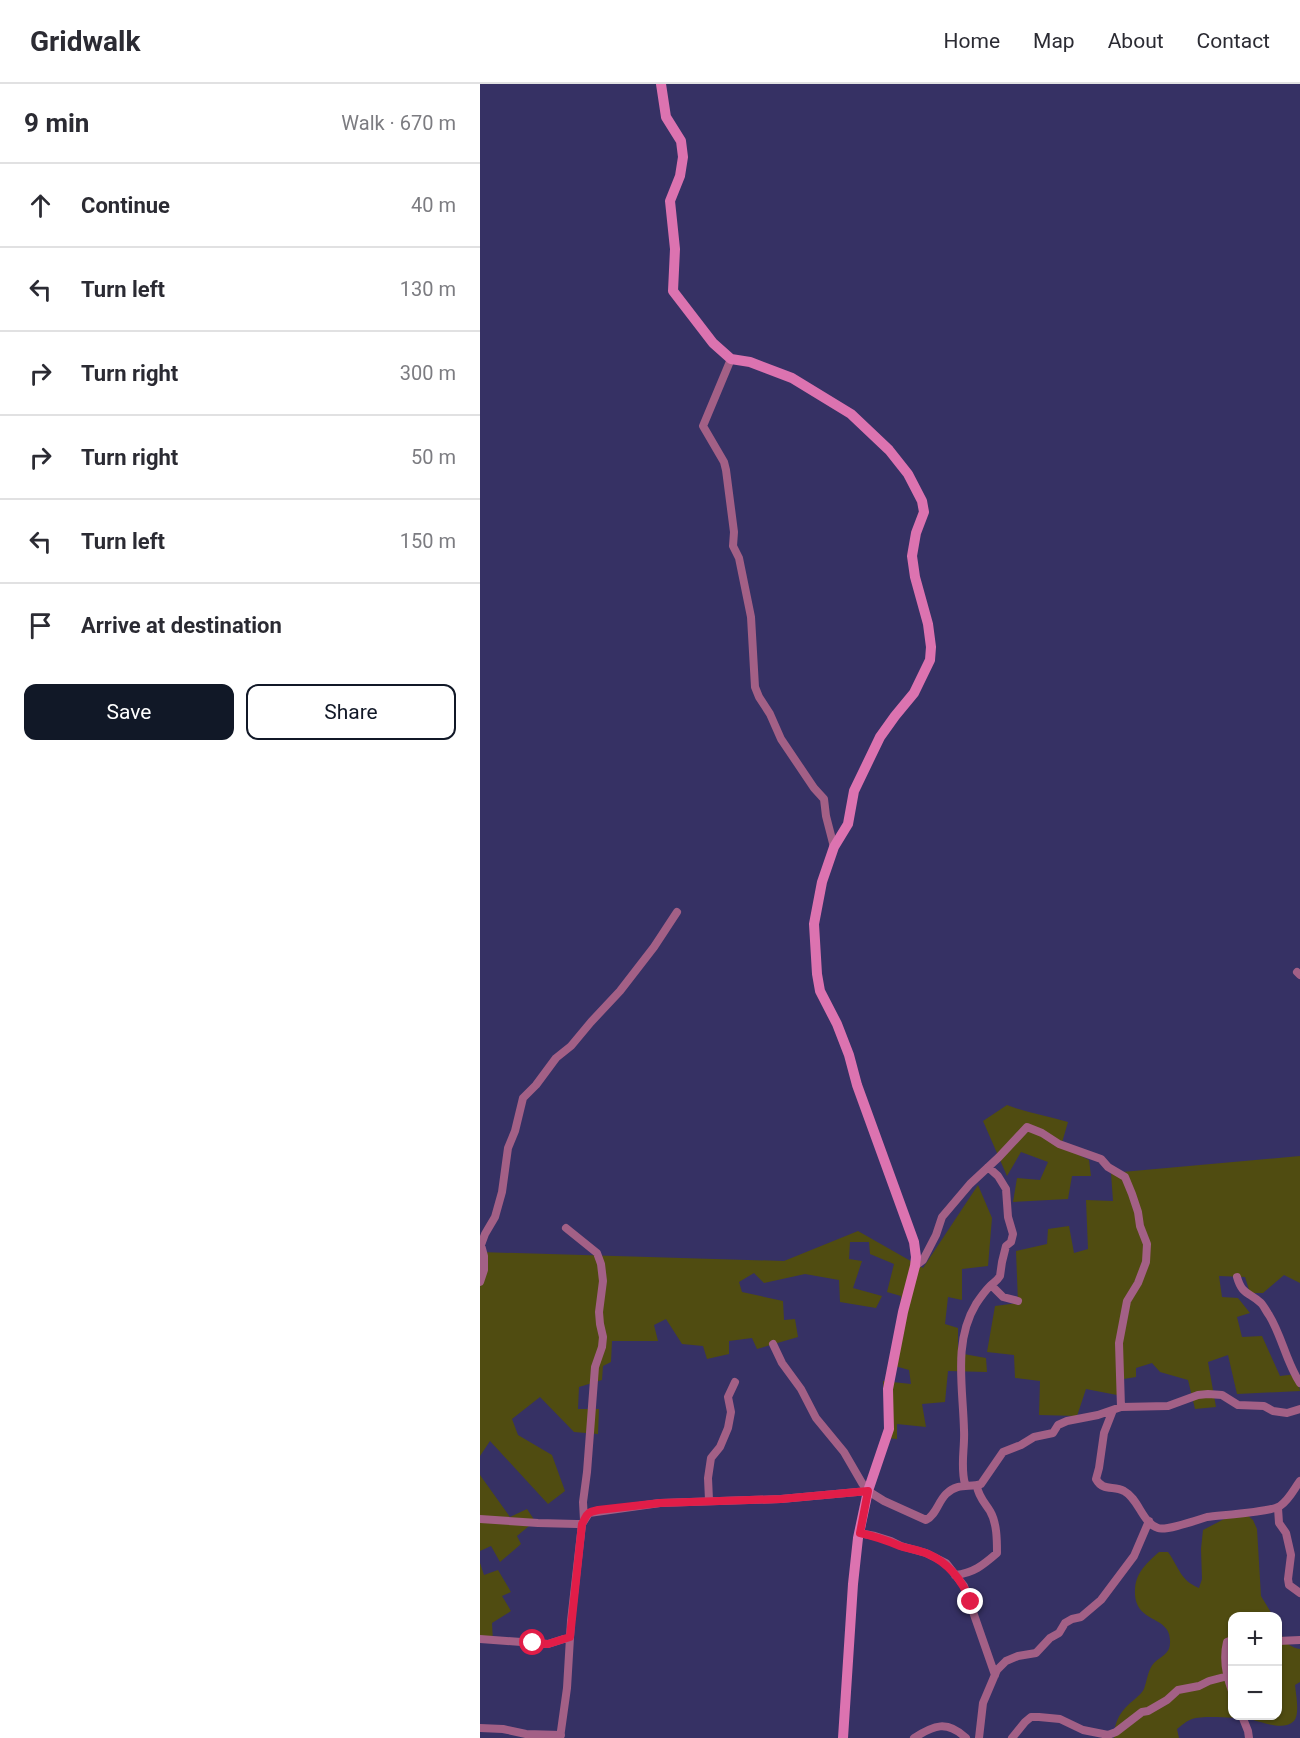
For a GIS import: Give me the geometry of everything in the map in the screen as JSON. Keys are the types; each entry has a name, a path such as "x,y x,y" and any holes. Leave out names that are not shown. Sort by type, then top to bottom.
{"street":[{"path":"661,84 666,117 681,141 683,157 680,176 670,201 675,249 674,291 713,343 731,358 792,378 851,414 889,450 908,474 922,501 924,512 916,533 912,556 915,577 928,624 930,660 914,693 880,737 854,790 848,824 834,847 822,882 814,924 818,981 823,997 848,1052 856,1083 916,1250 915,1266 903,1312 888,1389 888,1433 868,1491 860,1533 853,1584 843,1738"},
{"path":"731,358 703,426 724,462 726,470 734,532 733,546 740,558 752,623 755,687 781,739 824,799 834,847"},
{"path":"480,1282 484,1270 481,1245 484,1234 495,1217 502,1192 508,1148 515,1131 523,1098 556,1058 571,1046 620,991 654,947 676,912"},
{"path":"915,1266 923,1260 942,1217 970,1184 1027,1127 1059,1144 1101,1159 1108,1167 1125,1177 1147,1244 1146,1263 1138,1283 1126,1301 1119,1343 1121,1407"},
{"path":"965,1484 962,1474 964,1437 961,1344 975,1305 1000,1276 1006,1246 1011,1242 1013,1234 1008,1217 1006,1189 998,1176 988,1167"},
{"path":"480,1728 560,1736 567,1688 570,1637 583,1522 595,1367 603,1337 599,1312 603,1281 601,1264 597,1253 566,1228"},
{"path":"1236,1276 1243,1291 1261,1304 1270,1317 1300,1383"},
{"path":"991,1285 1003,1297 1018,1301"},
{"path":"773,1344 816,1418 844,1452 868,1491 884,1502 926,1520 930,1518 945,1494 965,1484 977,1486 981,1484 1002,1452 1034,1437 1053,1433 1058,1425 1067,1421 1098,1415 1121,1407 1168,1406 1198,1395 1208,1394 1222,1395 1238,1405 1264,1406 1274,1411 1287,1413 1300,1409"},
{"path":"710,1500 708,1478 711,1458 720,1447 728,1428 731,1412 728,1397 735,1382"},
{"path":"1113,1410 1104,1433 1096,1479 1099,1485 1106,1488 1123,1490 1158,1529 1167,1529 1210,1517 1278,1508 1287,1500 1300,1481"},
{"path":"956,1575 968,1574 981,1568 997,1553 992,1514 977,1486"},
{"path":"583,1522 588,1513 598,1510 660,1503 781,1499 868,1491"},
{"path":"1278,1508 1279,1524 1286,1533 1291,1555 1288,1579 1290,1585 1300,1593"},
{"path":"480,1519 537,1524 583,1522"},
{"path":"979,1738 983,1703 998,1670 1006,1661 1036,1653 1050,1638 1059,1633 1065,1623 1081,1617 1101,1600 1134,1556 1149,1521"},
{"path":"860,1533 926,1553 945,1563 964,1586 995,1676"},
{"path":"480,1639 548,1644 570,1637"},
{"path":"1282,1641 1300,1640"},
{"path":"1012,1738 1031,1717 1060,1719 1083,1730 1108,1735 1116,1732 1142,1712 1167,1700 1178,1690 1199,1686 1228,1676 1224,1653 1228,1642"},
{"path":"1244,1720 1249,1738"},
{"path":"914,1738 934,1726 947,1726 957,1730 966,1738"}],"shaded area":[{"path":"1007,1105 1068,1122 1061,1146 1089,1160 1091,1176 1072,1176 1068,1199 1013,1202 1017,1178 1040,1180 1048,1162 1021,1152 1007,1176 983,1121"},
{"path":"1300,1156 1300,1283 1284,1275 1263,1293 1250,1293 1245,1277 1219,1276 1222,1297 1238,1298 1250,1313 1237,1317 1242,1337 1262,1336 1280,1376 1297,1374 1300,1391 1237,1394 1228,1355 1208,1362 1216,1407 1195,1409 1188,1380 1160,1372 1152,1363 1136,1368 1136,1377 1117,1380 1117,1395 1086,1389 1077,1416 1039,1415 1040,1381 1015,1378 1014,1355 987,1352 995,1306 1018,1303 1016,1251 1047,1244 1048,1229 1069,1226 1074,1253 1088,1249 1086,1200 1113,1201 1111,1173"},
{"path":"978,1185 992,1218 988,1266 962,1269 962,1300 948,1297 945,1324 958,1328 958,1353 986,1358 987,1372 948,1371 945,1402 922,1404 926,1427 897,1424 897,1439 886,1438 883,1381 911,1384 909,1370 895,1366 901,1296 887,1292 894,1264 870,1254 869,1242 850,1242 849,1259 862,1261 853,1288 882,1296 876,1308 840,1302 839,1280 805,1274 764,1283 754,1273 739,1282 742,1292 783,1301 784,1320 795,1319 798,1337 757,1349 752,1338 729,1341 729,1354 707,1359 703,1346 682,1344 666,1319 654,1325 658,1341 612,1341 611,1362 603,1366 602,1380 579,1387 578,1409 599,1409 598,1434 574,1432 540,1397 512,1419 518,1435 552,1455 565,1491 548,1504 490,1441 480,1456 480,1252 784,1261 858,1231 923,1268"},
{"path":"480,1475 510,1517 527,1509 535,1521 517,1536 521,1544 500,1562 491,1546 480,1551"},
{"path":"1246,1514 1253,1520 1257,1529 1261,1596 1271,1612 1228,1612 1228,1718 1192,1719 1177,1729 1179,1738 1114,1738 1119,1716 1142,1692 1152,1666 1170,1647 1169,1634 1165,1627 1140,1609 1136,1601 1135,1589 1140,1573 1159,1552 1168,1552 1184,1578 1199,1588 1202,1579 1203,1530 1228,1517"},
{"path":"480,1563 484,1575 498,1570 511,1592 502,1596 511,1611 492,1623 493,1642 480,1641"},
{"path":"1282,1635 1291,1646 1300,1649 1300,1682 1295,1685 1296,1718 1284,1726 1252,1720 1282,1720"}],"route":[{"path":"533,1643 548,1644 570,1637 582,1524 586,1515 598,1510 660,1503 781,1499 868,1491 860,1533 926,1553 945,1563 964,1586 971,1602"}]}
